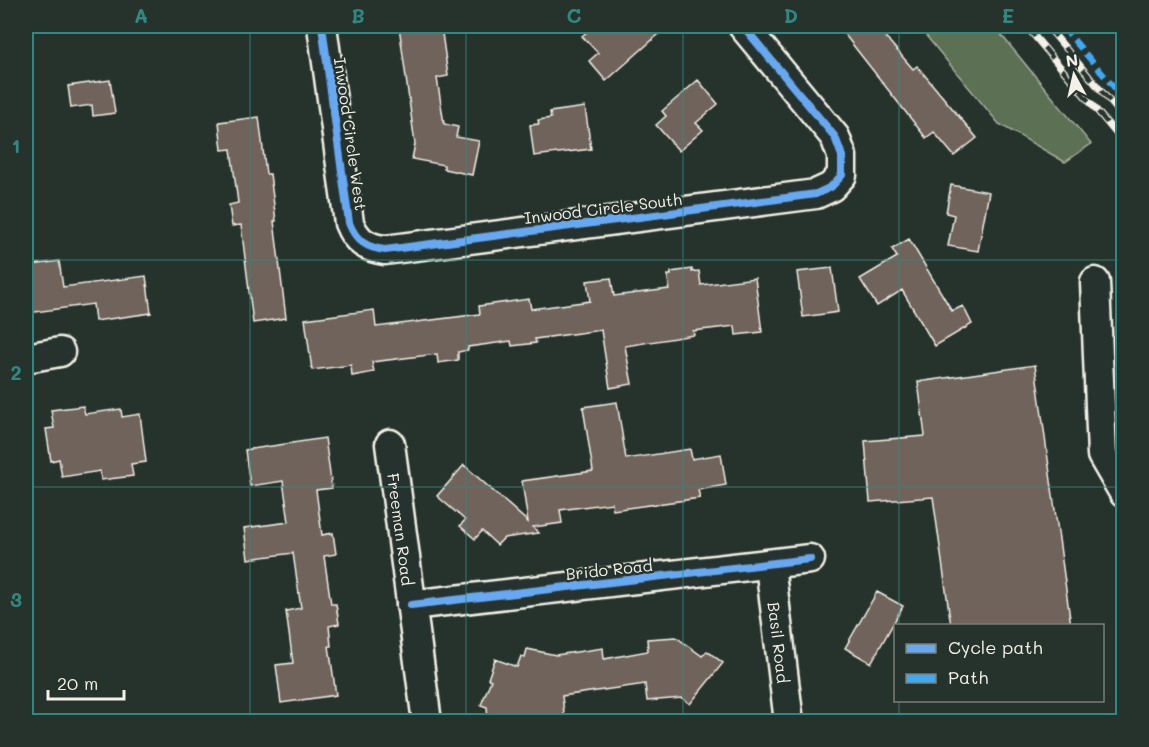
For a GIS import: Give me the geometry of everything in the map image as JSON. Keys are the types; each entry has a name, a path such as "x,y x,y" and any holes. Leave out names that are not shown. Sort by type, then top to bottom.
{"street":[{"name":"Inwood Circle West","path":"322,26 349,223 353,234 362,243"},
{"name":"Inwood Circle South","path":"362,243 373,249 385,250 816,194 831,187 842,175 842,156 835,137 743,26"},
{"path":"1095,282 1102,455 1124,492"},
{"path":"26,358 60,352"},
{"name":"Freeman Road","path":"390,444 427,722"},
{"name":"Brido Road","path":"411,605 810,559"},
{"name":"Basil Road","path":"770,564 789,722"}],"green space":[{"path":"918,26 994,26 1091,144 1065,162 999,124"}],"building":[{"path":"399,26 441,26 448,76 437,78 444,124 458,127 456,137 479,141 472,175 444,169 444,165 412,159 415,144"},
{"path":"594,26 668,26 606,81 589,61 598,53 582,36"},
{"path":"838,26 876,26 913,69 917,66 977,138 954,156 934,132 926,138"},
{"path":"110,80 115,113 93,116 92,105 71,108 68,86"},
{"path":"698,80 718,104 696,123 703,130 679,151 656,125 666,116 662,111"},
{"path":"585,107 591,149 534,156 530,125 539,124 538,120 551,118 550,112"},
{"path":"259,117 266,174 270,174 286,318 253,323 241,225 232,226 229,205 238,203 231,149 222,150 219,122"},
{"path":"951,185 989,192 978,251 948,246 954,215 946,213"},
{"path":"909,239 952,311 963,306 972,324 935,346 902,290 877,306 860,279 897,257 892,249"},
{"path":"59,261 63,287 146,276 151,313 95,321 93,304 28,313 26,266"},
{"path":"832,268 838,312 803,317 797,272"},
{"path":"692,269 692,272 699,271 701,285 755,278 762,332 736,335 735,326 693,331 694,335 625,346 632,384 610,388 601,330 535,339 536,343 512,346 511,341 468,347 468,350 458,352 458,360 438,363 437,354 372,362 374,372 352,376 351,365 312,370 305,319 374,310 376,327 480,314 479,306 529,299 531,309 590,301 587,281 611,278 614,296 669,289 668,275 671,275 671,272"},
{"path":"1035,365 1071,624 951,624 933,497 870,502 865,441 925,436 918,382"},
{"path":"617,402 626,459 690,449 692,459 721,454 726,485 698,490 700,498 613,510 612,503 560,510 562,523 533,527 539,533 504,538 497,545 482,531 475,539 460,526 465,520 437,496 464,465 528,522 522,481 593,471 583,407"},
{"path":"83,406 85,414 121,409 122,417 140,414 146,462 131,464 133,476 101,480 100,471 62,477 59,459 51,461 46,429 54,428 51,410"},
{"path":"325,438 332,488 316,490 322,535 333,533 336,554 324,556 331,604 336,604 339,624 329,626 331,646 329,646 336,695 281,703 276,665 293,663 286,611 301,608 293,553 248,559 244,528 289,522 283,481 250,486 245,450"},
{"path":"877,592 903,606 871,663 845,648"},
{"path":"676,637 702,656 707,651 723,663 690,704 682,698 647,701 645,684 562,696 565,722 488,722 487,707 481,705 491,680 488,679 495,659 517,667 521,656 525,658 527,649 556,655 603,648 604,659 648,651 647,639"}],"railway":[{"path":"1026,26 1124,143"},
{"path":"1047,26 1124,118"}],"marked path":[{"path":"1062,26 1124,99"}],"cycle path":[{"path":"322,26 349,223 359,239 373,247 385,250 816,194 831,187 842,175 842,156 835,137 743,26"},
{"path":"411,605 810,559"}]}
